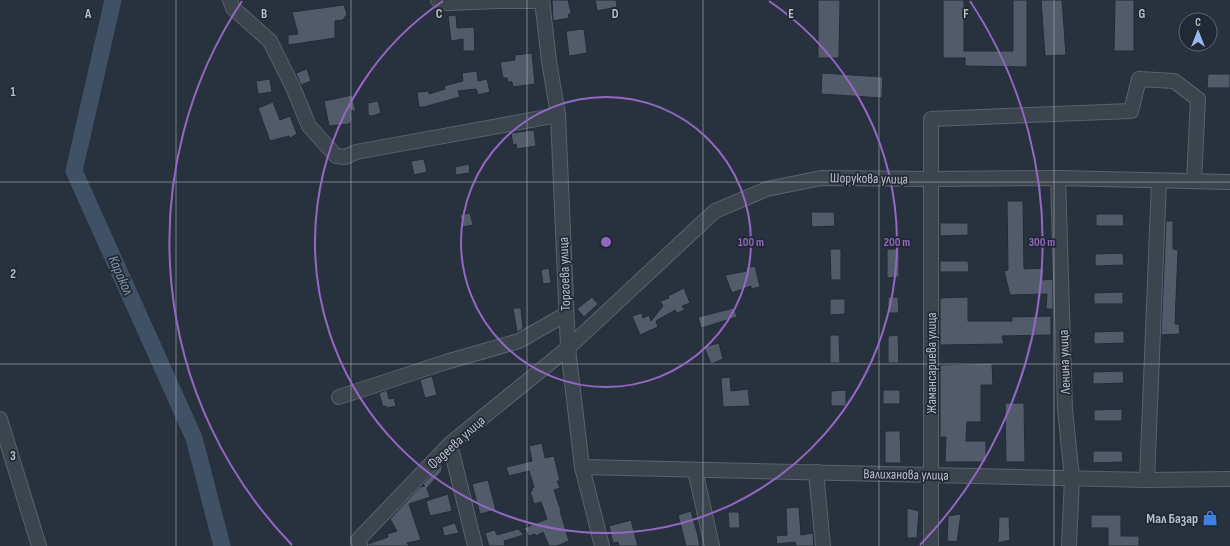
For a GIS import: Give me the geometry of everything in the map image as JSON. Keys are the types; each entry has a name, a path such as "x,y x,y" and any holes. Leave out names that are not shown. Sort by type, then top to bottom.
{"street":[{"path":"230,0 233,8 270,41 292,85 309,126 336,156 345,157 356,152 558,115"},
{"path":"438,0 447,4 500,1 542,1"},
{"name":"Торгоева улица","path":"542,1 549,61 558,115 568,348 582,467 602,546"},
{"name":"Жамансариева улица","path":"931,546 930,119 1131,111 1139,79 1174,81 1198,99 1194,181"},
{"name":"Шорукова улица","path":"568,348 715,211 767,189 821,178 1058,178 1230,182"},
{"name":"Ленина улица","path":"1058,178 1065,409 1072,478 1069,546"},
{"path":"1147,480 1159,181"},
{"path":"339,397 446,362 519,341 566,314"},
{"name":"Фадеева улица","path":"360,546 358,540 450,444 568,348"},
{"path":"0,419 3,438 39,546"},
{"path":"450,444 475,546"},
{"name":"Валиханова улица","path":"582,467 1147,480 1230,479"},
{"path":"695,470 712,546"},
{"path":"816,472 823,546"}],"building":[{"path":"552,0 568,0 571,13 568,15 569,18 553,21"},
{"path":"595,0 616,0 617,7 597,11"},
{"path":"818,0 840,0 839,58 818,58"},
{"path":"943,0 964,0 964,51 1013,51 1013,0 1027,0 1027,67 965,66 965,58 943,58"},
{"path":"1041,0 1062,0 1066,55 1045,56"},
{"path":"1115,0 1134,0 1134,51 1114,51"},
{"path":"344,5 347,14 343,20 335,21 335,38 288,45 288,35 298,34 292,12"},
{"path":"456,15 457,28 474,27 475,51 463,51 463,39 451,41 448,16"},
{"path":"584,29 587,53 569,56 566,31"},
{"path":"532,53 535,84 513,87 512,82 508,82 507,78 503,78 500,62 515,60 515,55"},
{"path":"307,69 311,81 301,85 296,73"},
{"path":"477,71 478,81 487,79 490,92 478,95 476,89 458,91 460,97 419,107 417,92 429,91 429,94 445,89 444,86 463,81 462,73"},
{"path":"822,73 883,77 882,98 821,94"},
{"path":"1208,74 1230,74 1230,88 1207,88"},
{"path":"270,79 272,92 258,94 256,81"},
{"path":"352,95 356,112 351,110 352,120 349,124 329,126 324,101"},
{"path":"378,101 381,113 372,116 368,115 368,103"},
{"path":"273,102 280,120 290,116 297,134 290,138 289,136 270,141 258,108"},
{"path":"534,130 536,146 517,149 516,144 513,145 511,133"},
{"path":"424,159 427,172 414,175 411,161"},
{"path":"469,164 470,173 456,175 455,167"},
{"path":"1007,201 1023,201 1024,269 1044,268 1043,280 1053,279 1053,309 1046,309 1047,294 1010,295 1004,271 1008,270"},
{"path":"811,212 834,212 835,226 812,227"},
{"path":"470,213 473,225 463,227 460,215"},
{"path":"1096,214 1123,214 1124,226 1096,226"},
{"path":"1166,221 1173,221 1173,249 1178,250 1175,324 1179,324 1180,334 1161,335"},
{"path":"940,223 968,223 968,235 940,236"},
{"path":"830,249 841,249 841,280 831,280"},
{"path":"887,249 899,249 899,277 887,278"},
{"path":"1123,253 1124,265 1095,266 1095,254"},
{"path":"940,261 968,261 969,272 940,272"},
{"path":"755,266 760,287 751,289 751,286 732,293 725,275 747,271 746,268"},
{"path":"549,268 551,283 543,284 541,270"},
{"path":"684,288 690,303 682,306 685,310 677,313 675,310 656,321 658,327 640,335 632,316 642,313 643,318 649,315 651,321 663,306 660,301 669,298 668,296"},
{"path":"1123,292 1123,304 1094,304 1094,293"},
{"path":"592,297 598,304 584,317 577,309"},
{"path":"888,297 898,297 899,313 888,313"},
{"path":"968,297 968,321 1012,321 1012,317 1051,316 1051,335 1002,336 1004,344 940,345 940,298"},
{"path":"830,299 845,299 845,314 830,315"},
{"path":"513,308 521,308 523,329 517,332"},
{"path":"734,308 737,317 701,328 698,317"},
{"path":"1124,331 1124,343 1094,344 1094,332"},
{"path":"830,335 839,335 840,363 830,363"},
{"path":"898,335 899,363 888,363 888,336"},
{"path":"719,343 723,359 711,364 704,347"},
{"path":"992,363 993,385 981,385 981,422 967,422 966,441 986,441 986,462 945,462 946,437 940,437 940,365"},
{"path":"1123,371 1124,383 1093,384 1093,372"},
{"path":"432,376 437,395 425,398 420,380"},
{"path":"730,377 731,391 748,389 750,406 723,407 721,378"},
{"path":"387,390 389,399 394,398 396,406 387,408 386,406 383,407 379,393"},
{"path":"846,390 846,406 831,406 831,391"},
{"path":"883,390 900,390 900,404 883,404"},
{"path":"1005,403 1024,403 1025,462 1006,462"},
{"path":"1122,409 1122,421 1094,421 1094,410"},
{"path":"885,431 900,431 901,463 885,463"},
{"path":"542,443 545,458 554,456 560,481 557,481 560,488 554,490 569,541 557,546 549,546 543,532 536,536 535,534 529,536 524,528 547,519 541,502 534,504 530,491 532,491 532,488 534,487 529,471 509,476 506,467 532,461 529,446"},
{"path":"1093,451 1122,451 1123,462 1093,463"},
{"path":"443,464 441,472 427,488 430,497 409,504 421,540 407,543 409,546 368,546 368,544 388,537 387,534 397,531 390,519 420,487 425,486 423,484"},
{"path":"488,480 496,510 480,514 472,484"},
{"path":"448,494 452,511 430,516 426,501"},
{"path":"799,507 801,535 813,533 814,546 796,546 795,542 777,544 776,536 787,535 786,508"},
{"path":"907,508 919,511 917,538 907,538"},
{"path":"691,511 700,546 686,546 678,515"},
{"path":"728,512 739,512 740,528 729,528"},
{"path":"961,514 957,542 947,541 948,516"},
{"path":"1091,515 1121,515 1121,536 1139,536 1139,546 1108,546 1108,528 1091,528"},
{"path":"999,517 1009,517 1010,540 998,543"},
{"path":"631,520 638,546 619,546 618,542 613,543 609,526"},
{"path":"455,523 459,533 444,536 442,527"},
{"path":"518,529 524,535 504,541 505,546 489,546 485,533 495,530 497,535"}],"waterway":[{"name":"Каракол","path":"113,0 74,171 194,438 222,546"}],"place":[{"name":"Мал Базар","path":"1210,518"}]}
